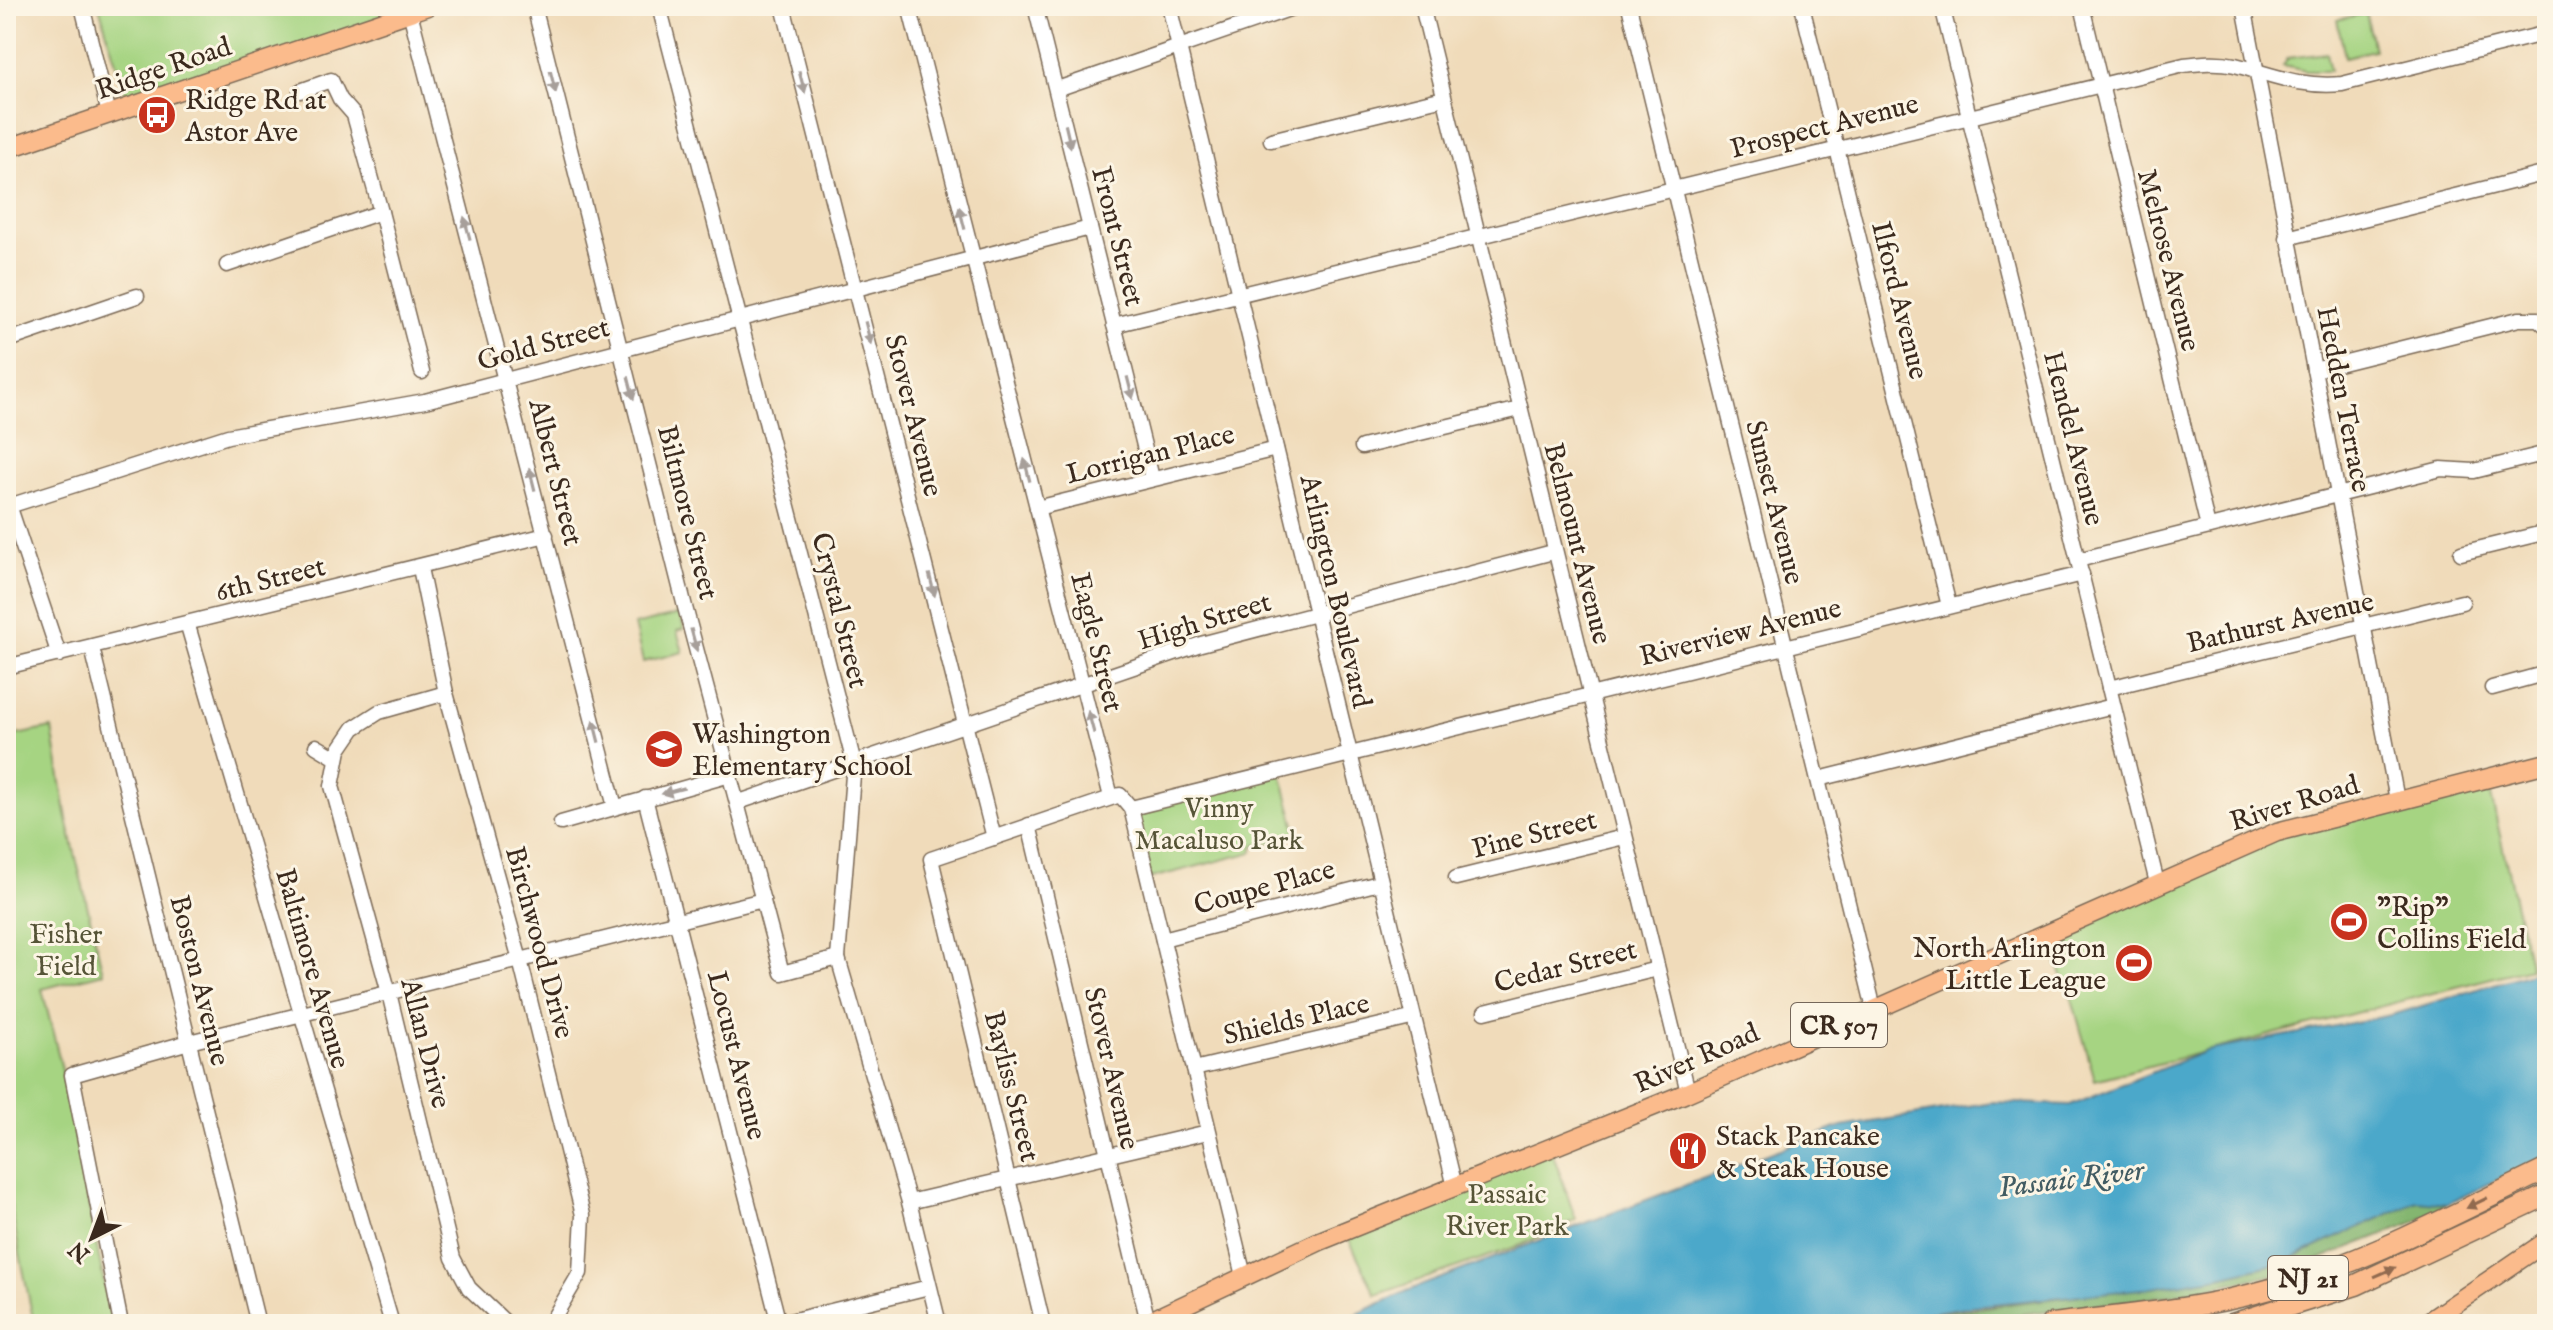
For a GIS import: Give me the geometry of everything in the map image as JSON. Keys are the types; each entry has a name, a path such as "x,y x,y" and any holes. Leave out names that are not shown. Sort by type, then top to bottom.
{"highway":[{"name":"NJ 21","path":"2051,1324 2223,1301 2306,1279 2385,1247 2547,1169"},
{"name":"NJ 21","path":"2232,1324 2356,1285 2547,1195"}],"main road":[{"name":"Ridge Road","path":"6,149 419,9"},
{"name":"River Road","path":"1146,1323 1244,1276 1688,1092 2277,832 2547,763"},
{"path":"2425,1324 2547,1241"}],"street":[{"path":"82,6 109,114"},
{"name":"Biltmore Street","path":"534,6 782,973 838,958"},
{"name":"Crystal Street","path":"659,6 854,763 838,958 909,1202 939,1324"},
{"name":"Stover Avenue","path":"783,6 994,838"},
{"name":"Eagle Street","path":"909,6 1111,797"},
{"name":"Front Street","path":"1035,6 1152,478"},
{"name":"Arlington Boulevard","path":"1169,6 1181,45 1411,1018 1455,1187"},
{"path":"1057,89 1298,6"},
{"name":"Belmount Avenue","path":"1422,6 1480,237 1553,552 1688,1092"},
{"name":"Sunset Avenue","path":"1629,6 1874,1009"},
{"name":"Ilford Avenue","path":"1802,6 1949,606"},
{"name":"Hendel Avenue","path":"1942,6 2157,883"},
{"name":"Melrose Avenue","path":"2082,6 2208,527"},
{"name":"Hedden Terrace","path":"2244,6 2397,800"},
{"name":"Albert Street","path":"419,9 506,380 615,807"},
{"name":"Prospect Avenue","path":"1114,325 2184,65 2211,62 2234,65 2295,84 2342,84 2547,33"},
{"path":"300,91 331,80 340,99 354,115 422,372"},
{"path":"1271,140 1444,98"},
{"path":"2287,238 2547,173"},
{"path":"227,265 381,212"},
{"name":"Gold Street","path":"8,501 228,436 425,401 1090,228"},
{"path":"6,341 137,296"},
{"path":"2314,370 2519,319 2538,319 2547,327"},
{"path":"1362,447 1520,409"},
{"name":"Lorrigan Place","path":"1037,508 1276,449"},
{"name":"Riverview Avenue","path":"1131,808 1949,606 2208,527 2441,469 2474,471 2547,453"},
{"path":"8,501 59,655"},
{"path":"2461,553 2547,532"},
{"name":"6th Street","path":"6,667 188,626 546,535"},
{"name":"High Street","path":"739,802 1201,644 1553,552"},
{"name":"Birchwood Drive","path":"420,568 446,693 520,960 583,1215 580,1273 550,1324"},
{"name":"Bathurst Avenue","path":"2109,688 2362,629 2462,602"},
{"name":"Baltimore Avenue","path":"188,626 392,1324"},
{"name":"Boston Avenue","path":"92,648 258,1324"},
{"path":"2492,688 2547,673"},
{"path":"316,746 336,758 345,738 365,719 446,693"},
{"path":"1819,779 2113,706"},
{"name":"Allan Drive","path":"336,758 332,786 335,803 389,993 453,1258 469,1288 507,1324"},
{"path":"561,823 730,775"},
{"path":"994,838 1120,795 1131,808 1244,1276"},
{"name":"Locust Avenue","path":"645,798 778,1324"},
{"name":"Stover Avenue","path":"1029,825 1146,1323"},
{"name":"Pine Street","path":"1456,878 1624,837"},
{"name":"Bayliss Street","path":"994,838 931,859 1043,1324"},
{"name":"Coupe Place","path":"1163,939 1379,883"},
{"path":"121,1324 72,1075 189,1042 763,900"},
{"name":"Cedar Street","path":"1485,1012 1657,969"},
{"name":"Shields Place","path":"1194,1069 1411,1018"},
{"path":"909,1202 1208,1132"},
{"path":"778,1324 929,1287"}],"green space":[{"path":"99,6 428,6 129,108"},
{"path":"2366,13 2374,50 2345,57 2337,20"},
{"path":"2326,53 2330,71 2306,71 2283,66 2288,58"},
{"path":"680,614 684,629 677,631 683,652 643,662 634,625"},
{"name":"Fisher Field","path":"52,728 67,819 103,973 42,989 62,1069 112,1324 34,1324 6,1183 6,737"},
{"name":"Vinny Macaluso Park","path":"1280,769 1298,836 1253,846 1253,852 1148,879 1131,808"},
{"path":"2487,778 2530,968 2095,1080 2072,999 2045,934 2236,848"},
{"name":"Passaic River Park","path":"1551,1149 1576,1220 1521,1245 1376,1295 1345,1231"},
{"path":"2417,1201 2447,1204 2417,1221 2284,1273 2165,1296 1945,1324 1854,1324 2220,1277 2283,1262"}],"water":[{"name":"Passaic River","path":"2547,968 2547,1156 2447,1204 2417,1201 2283,1262 2220,1277 2152,1288 1973,1306 1854,1324 1336,1324 1407,1291 1836,1128 1992,1102 2070,1105 2206,1051 2392,1015"}],"place":[{"name":"Ridge Rd at Astor Ave","path":"157,115"},
{"name":"Washington Elementary School","path":"664,749"},
{"name":"\"Rip\" Collins Field","path":"2349,922"},
{"name":"North Arlington Little League","path":"2134,963"},
{"name":"Stack Pancake & Steak House","path":"1688,1151"}]}
